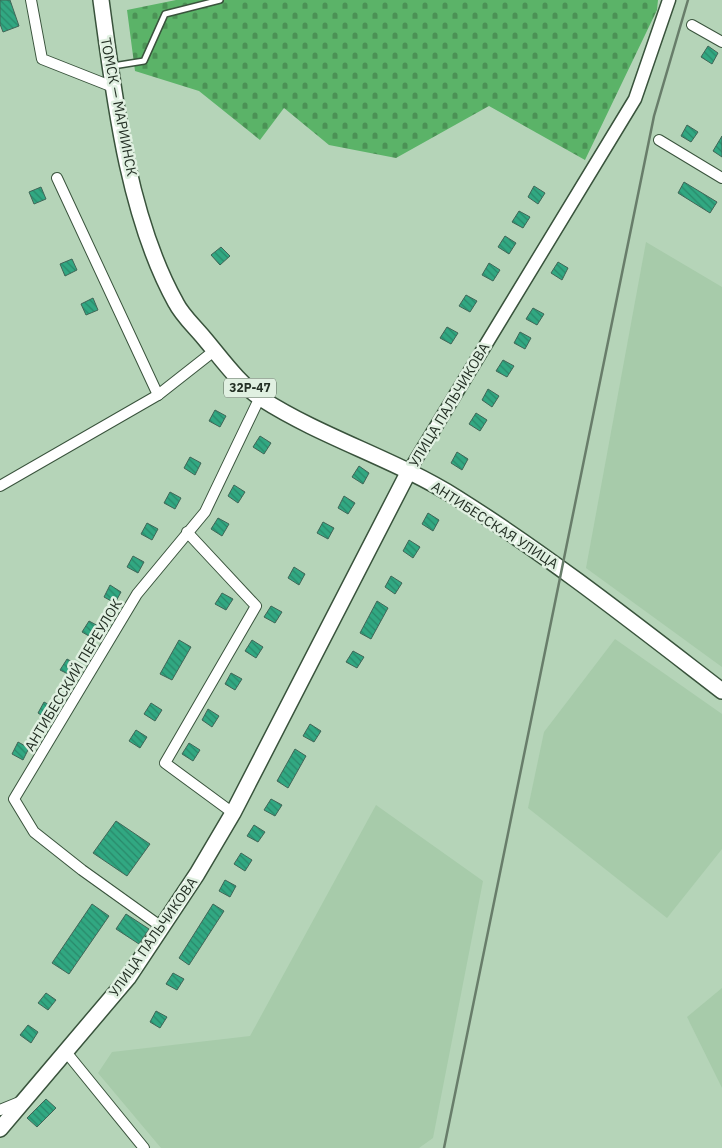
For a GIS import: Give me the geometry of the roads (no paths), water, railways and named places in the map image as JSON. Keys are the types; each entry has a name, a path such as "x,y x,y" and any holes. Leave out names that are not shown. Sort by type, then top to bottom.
{"main road":[{"name":"ТОМСК — МАРИИНСК","path":"101,0 122,138 149,243"},
{"name":"АНТИБЕССКАЯ УЛИЦА","path":"149,243 176,304 228,367 260,398 302,420 409,470 456,497 566,571 722,691"},
{"name":"УЛИЦА ПАЛЬЧИКОВА","path":"0,1129 128,978 163,928 233,813 409,470"}],"street":[{"path":"31,0 42,59 113,87"},
{"name":"УЛИЦА ПАЛЬЧИКОВА","path":"409,470 635,99 670,0"},
{"path":"692,25 722,42"},
{"path":"659,140 722,178"},
{"path":"57,178 158,395"},
{"path":"0,486 158,395 214,350"},
{"name":"АНТИБЕССКИЙ ПЕРЕУЛОК","path":"163,928 82,870 34,832 14,799 137,594 186,532 205,512 260,398"},
{"path":"186,532 256,606 166,763 233,813"},
{"path":"66,1052 144,1148"},
{"name":"УЛИЦА ПАЛЬЧИКОВА","path":"0,1110 25,1100"}],"lane":[{"path":"110,66 144,61 165,14 220,0"}],"railway":[{"path":"444,1148 654,116 688,0"}]}
